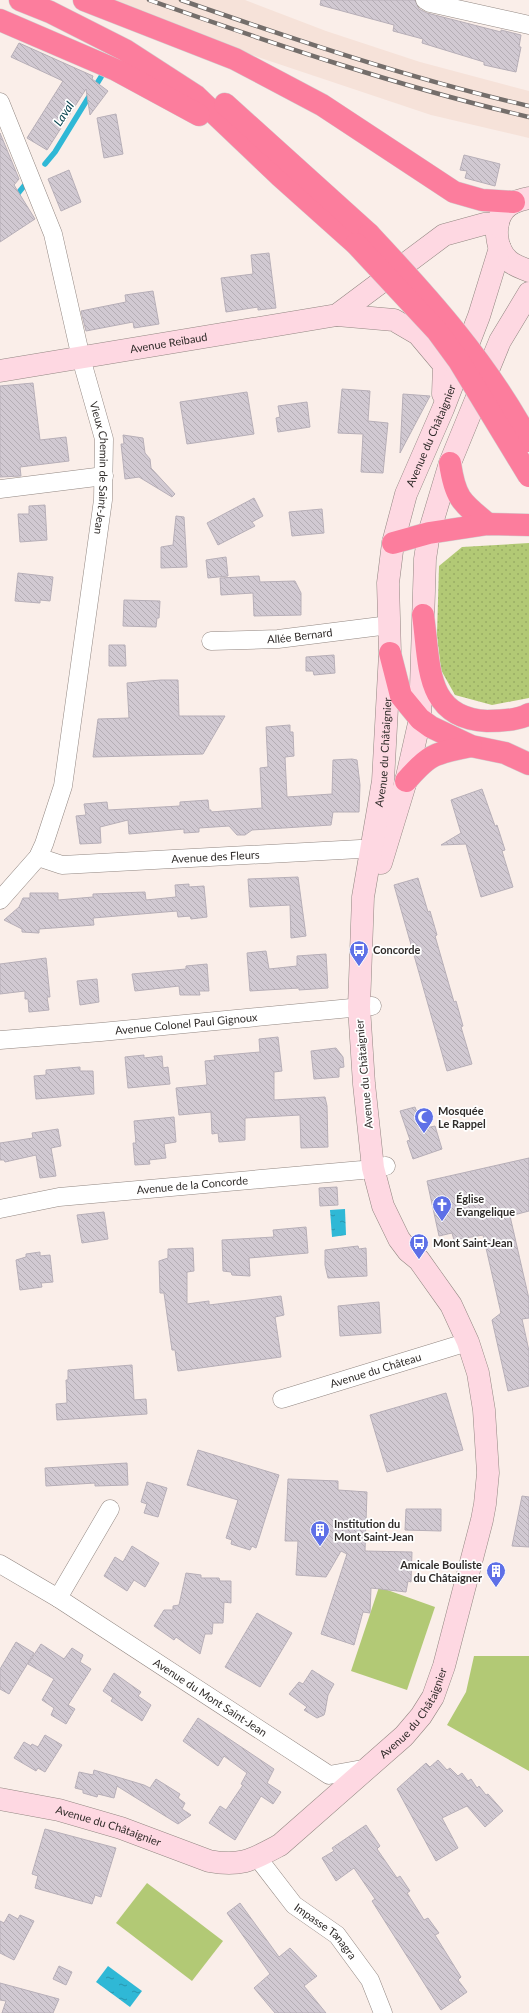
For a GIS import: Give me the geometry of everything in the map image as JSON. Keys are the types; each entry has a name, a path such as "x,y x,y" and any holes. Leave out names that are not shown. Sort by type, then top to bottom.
{"highway":[{"path":"20,0 50,12 125,50 196,96 250,148 414,282 464,340 504,399 529,441"},
{"path":"57,0 81,10 135,39 220,99 362,239 437,331 459,361 529,476"},
{"path":"84,0 235,59 322,105 454,192 482,200 523,198"},
{"path":"0,20 116,70 183,105 250,148"},
{"path":"450,463 454,487 465,505 488,524"},
{"path":"393,543 429,533 488,524 529,524"},
{"path":"423,615 434,686 440,700 455,714 474,720 491,721 529,714"},
{"path":"390,653 401,696 420,719 436,730 471,746 505,753 529,764"},
{"path":"406,781 422,763 434,754 471,746"}],"street":[{"path":"425,0 430,3 529,26"},
{"name":"Vieux Chemin de Saint-Jean","path":"0,900 38,857 44,844 63,786 103,500 104,476 104,439 81,358 53,234 1,105"},
{"name":"Avenue du Châtaignier","path":"366,1006 371,961 374,898 386,815 383,781 390,653 388,583 393,543 406,494 443,409 479,316 504,210 523,198"},
{"path":"498,236 509,261 529,271"},
{"name":"Avenue Reibaud","path":"337,315 418,253 454,244 498,236"},
{"name":"Avenue du Châtaignier","path":"0,1799 59,1810 121,1828 209,1861 224,1864 240,1863 257,1857 280,1845 404,1736 421,1716 432,1697 444,1666 485,1504 488,1473 484,1410 478,1373 468,1342 451,1304 419,1260 379,1167 366,1006 363,897 371,850 386,815 406,781 420,719 425,559 429,533 450,463 500,341 529,293"},
{"name":"Avenue Reibaud","path":"0,371 337,315 394,320 418,334 444,365 443,409"},
{"path":"0,489 104,476"},
{"name":"Allée Bernard","path":"211,641 278,639 388,625"},
{"path":"371,850 378,872"},
{"name":"Avenue des Fleurs","path":"38,857 62,865 371,850"},
{"name":"Avenue Colonel Paul Gignoux","path":"0,1040 101,1032 366,1006"},
{"name":"Avenue de la Concorde","path":"0,1209 59,1197 379,1167"},
{"name":"Avenue du Château","path":"282,1399 468,1342"},
{"path":"58,1598 110,1509"},
{"name":"Avenue du Mont Saint-Jean","path":"0,1564 58,1598 329,1775 368,1768"},
{"name":"Impasse Tanagra","path":"257,1857 294,1905 337,1935 370,1980 384,2013"}],"shaded area":[{"path":"106,0 245,0 326,31 420,62 529,91 529,138 431,115 234,49"}],"green space":[{"path":"529,543 529,698 492,705 455,695 441,670 437,635 439,566 462,547"},
{"path":"379,1587 435,1607 407,1690 351,1671"},
{"path":"474,1656 529,1656 529,1771 447,1725 466,1692"},
{"path":"147,1883 223,1941 192,1981 116,1923"}],"water":[{"path":"345,1209 346,1235 332,1237 330,1210"},
{"path":"108,1966 142,1991 130,2007 96,1982"}],"building":[{"path":"321,0 415,0 419,9 427,13 501,32 501,30 521,35 519,47 521,47 516,72 484,65 484,62 422,43 423,39 393,31 394,25 320,5"},
{"path":"19,43 93,76 92,79 108,91 90,115 86,89 47,150 27,138 63,81 11,57"},
{"path":"116,114 123,154 104,158 97,118"},
{"path":"0,133 19,179 14,185 35,219 0,242"},
{"path":"464,155 500,164 495,186 465,178 467,171 460,170"},
{"path":"69,170 81,202 61,211 48,179"},
{"path":"269,253 276,308 258,310 258,307 226,312 221,278 253,274 251,255"},
{"path":"153,291 159,324 134,328 133,322 86,331 81,311 126,302 125,295"},
{"path":"33,383 40,440 66,437 69,461 20,467 21,476 0,477 0,386"},
{"path":"342,389 370,391 368,421 388,423 383,473 361,472 363,434 338,433"},
{"path":"247,392 254,434 187,444 180,402"},
{"path":"403,394 430,396 400,453"},
{"path":"307,402 310,427 278,432 276,418 280,417 278,406"},
{"path":"123,435 143,438 145,453 150,459 151,468 175,494 172,497 139,477 125,479 121,444 124,444"},
{"path":"254,498 263,516 252,522 255,526 218,545 207,523"},
{"path":"45,505 47,540 20,542 18,514 29,514 29,506"},
{"path":"322,509 324,533 292,536 289,512"},
{"path":"176,516 184,517 187,567 161,568 161,547 173,545"},
{"path":"226,557 228,576 208,578 206,560"},
{"path":"18,573 53,577 50,601 40,600 40,603 15,601"},
{"path":"259,576 260,582 295,581 301,593 301,615 254,616 253,593 221,595 220,578"},
{"path":"124,600 160,601 159,618 157,618 156,627 123,626"},
{"path":"109,645 125,645 126,666 109,666"},
{"path":"334,655 335,673 314,675 313,671 306,671 306,657"},
{"path":"178,680 179,716 225,716 203,754 93,757 98,719 129,718 127,683"},
{"path":"290,725 290,732 293,732 294,756 285,757 287,797 332,794 333,760 357,760 360,785 359,812 333,812 331,825 252,830 245,835 237,835 229,826 199,828 199,832 184,833 184,829 129,834 128,820 100,827 101,843 80,844 76,816 86,815 84,804 107,802 108,810 180,806 180,802 208,800 209,810 211,810 211,812 262,808 260,768 268,767 266,727"},
{"path":"482,789 495,826 497,825 505,850 502,851 513,887 481,897 466,844 441,845 461,833 451,800"},
{"path":"298,877 306,936 291,938 290,905 250,907 248,879"},
{"path":"418,878 428,912 430,911 437,935 435,936 454,1002 456,1001 463,1026 461,1027 472,1064 447,1071 394,885"},
{"path":"189,884 189,887 204,886 207,917 191,919 190,916 178,917 177,911 93,918 94,925 39,929 39,933 22,932 22,929 4,920 19,907 23,898 30,898 30,893 58,893 58,900 93,897 93,894 145,892 146,900 176,897 175,885"},
{"path":"266,951 269,969 297,966 297,956 326,954 328,988 250,991 247,953"},
{"path":"46,958 50,997 47,997 49,1010 29,1012 28,999 25,999 25,991 0,994 0,964"},
{"path":"207,964 209,991 199,991 200,995 180,995 179,986 135,991 132,974 186,969 186,966"},
{"path":"97,979 99,1002 80,1005 77,981"},
{"path":"278,1037 282,1071 274,1072 274,1100 325,1097 327,1106 328,1147 301,1148 300,1115 245,1118 245,1140 219,1142 218,1133 212,1134 211,1112 179,1115 176,1088 207,1085 205,1061 215,1060 214,1056 260,1052 259,1039"},
{"path":"336,1048 343,1057 344,1067 339,1068 339,1077 314,1079 311,1051"},
{"path":"144,1055 144,1058 162,1056 163,1068 168,1067 170,1084 128,1088 125,1057"},
{"path":"80,1067 80,1071 93,1071 94,1094 36,1099 34,1076 46,1075 46,1070"},
{"name":"Mosquée Le Rappel","path":"415,1107 418,1115 421,1114 426,1128 435,1126 442,1149 413,1159 407,1141 410,1140 400,1111"},
{"path":"174,1117 176,1142 164,1144 166,1158 149,1160 150,1164 135,1165 133,1143 136,1143 134,1121"},
{"path":"58,1129 61,1146 51,1148 56,1176 40,1178 36,1155 5,1162 4,1160 0,1160 0,1143 33,1138 32,1133"},
{"path":"529,1158 529,1211 510,1216 529,1299 529,1318 522,1319 529,1351 529,1386 508,1391 492,1320 501,1313 483,1235 454,1240 452,1233 439,1236 427,1181"},
{"path":"337,1187 338,1205 320,1206 319,1188"},
{"path":"104,1212 108,1239 82,1243 77,1215"},
{"path":"306,1227 308,1253 249,1258 250,1276 232,1275 231,1272 223,1271 222,1240 274,1237 273,1230"},
{"path":"358,1246 359,1249 366,1248 367,1276 328,1278 325,1265 325,1250"},
{"path":"193,1248 194,1271 187,1272 187,1304 209,1301 209,1305 281,1296 284,1315 275,1317 281,1357 178,1371 175,1350 172,1350 164,1293 160,1293 159,1261 168,1258 168,1249"},
{"path":"40,1252 40,1256 50,1255 53,1282 41,1283 42,1287 20,1290 16,1260 26,1257 26,1254"},
{"path":"379,1302 381,1333 340,1336 338,1306"},
{"path":"132,1365 134,1400 146,1399 147,1414 57,1420 56,1404 67,1403 66,1380 68,1380 68,1370"},
{"path":"446,1393 463,1450 387,1472 370,1415"},
{"path":"198,1450 279,1475 256,1548 252,1546 250,1550 231,1544 232,1540 226,1538 238,1500 187,1485"},
{"path":"127,1463 128,1485 95,1486 95,1483 46,1486 45,1468"},
{"path":"288,1479 338,1481 338,1490 367,1492 365,1551 412,1552 411,1582 408,1581 406,1592 371,1588 370,1613 363,1612 354,1645 321,1634 347,1554 341,1551 326,1577 296,1575 298,1541 285,1541"},
{"path":"147,1482 167,1488 158,1517 144,1513 147,1504 141,1502"},
{"path":"522,1496 529,1497 529,1547 512,1546"},
{"path":"406,1509 441,1509 441,1531 405,1530"},
{"path":"132,1546 159,1563 145,1587 134,1580 127,1591 104,1576 115,1557 123,1562"},
{"path":"186,1573 201,1575 201,1578 219,1578 220,1581 231,1581 231,1603 224,1602 223,1623 213,1623 212,1634 205,1634 200,1654 176,1637 174,1640 154,1626 164,1610 173,1610 173,1606 179,1605"},
{"path":"257,1613 292,1633 260,1687 225,1667"},
{"path":"16,1642 34,1653 9,1694 0,1689 0,1669"},
{"path":"41,1644 64,1659 72,1648 83,1655 80,1662 91,1669 68,1705 75,1709 66,1724 51,1715 54,1708 42,1700 54,1679 28,1664"},
{"path":"312,1670 334,1684 328,1695 324,1715 317,1718 304,1710 307,1707 289,1694 299,1682 303,1684"},
{"path":"114,1673 141,1692 138,1696 151,1705 142,1721 111,1701 113,1698 103,1691"},
{"path":"198,1718 274,1769 267,1783 281,1792 273,1804 261,1796 235,1840 209,1823 220,1806 226,1810 243,1785 241,1784 247,1773 224,1756 218,1766 183,1741"},
{"path":"45,1735 62,1745 45,1772 38,1768 36,1771 14,1758 24,1742 31,1746 32,1744 38,1747"},
{"path":"438,1760 447,1770 450,1768 458,1776 462,1773 468,1781 471,1779 477,1788 479,1786 503,1811 485,1827 467,1806 442,1818 458,1848 436,1861 397,1789 426,1763 430,1767"},
{"path":"94,1770 150,1788 156,1779 180,1794 178,1798 185,1803 182,1809 191,1815 178,1824 117,1786 114,1798 98,1794 97,1797 83,1793 83,1790 75,1788 79,1772 93,1775"},
{"path":"366,1825 380,1846 377,1849 397,1878 400,1876 410,1891 407,1893 424,1920 428,1918 439,1933 435,1935 461,1977 458,1980 467,1992 441,2010 372,1901 375,1899 354,1868 336,1881 322,1858 334,1851 332,1848"},
{"path":"45,1829 116,1848 101,1897 95,1895 92,1904 35,1888 38,1876 32,1874"},
{"path":"240,1903 279,1957 290,1948 317,1976 304,1986 326,2013 275,2013 254,1988 270,1974 227,1913"},
{"path":"9,1914 18,1919 20,1915 34,1921 14,1960 0,1953 0,1921 4,1923"},
{"path":"59,1966 72,1972 66,1985 53,1979"},
{"path":"0,1983 59,1999 53,2013 2,2013 6,2001 0,2000"}],"waterway":[{"name":"Laval","path":"45,164 55,152 101,77"},
{"name":"Laval","path":"15,197 24,186"}],"railway":[{"path":"149,0 338,64 433,92 529,117"},
{"path":"181,0 354,58 441,84 529,106"}],"place":[{"name":"Concorde","path":"359,967"},
{"name":"Mosquée Le Rappel","path":"424,1134"},
{"name":"Église Evangelique","path":"442,1222"},
{"name":"Mont Saint-Jean","path":"419,1260"},
{"name":"Institution du Mont Saint-Jean","path":"320,1547"},
{"name":"Amicale Bouliste du Châtaigner","path":"496,1588"}]}
